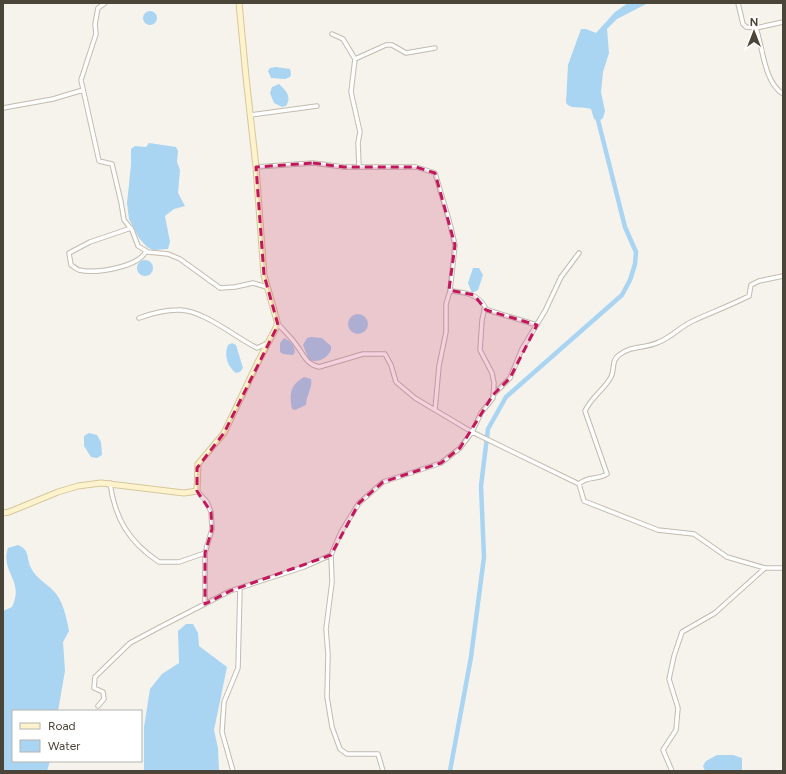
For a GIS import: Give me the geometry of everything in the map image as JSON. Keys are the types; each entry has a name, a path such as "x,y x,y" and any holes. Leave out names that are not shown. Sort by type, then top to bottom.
{"street":[{"path":"105,3 98,8 95,24 96,34 81,80 99,161 112,164 122,202 124,220 131,228 138,246 146,251 168,254 180,259 220,288 235,287 253,283 266,287"},
{"path":"239,3 256,167 266,287 278,324 297,345 307,362 312,366 319,367 362,354 384,354 389,360 399,386 435,410 479,436 579,484 584,501 658,530 694,534 727,557 765,568 783,568"},
{"path":"738,3 746,27 756,28 783,22"},
{"path":"756,28 767,73 777,90 783,94"},
{"path":"332,34 343,39 355,59 351,92 360,132 358,143 358,166"},
{"path":"355,59 386,45 392,45 406,53 435,48"},
{"path":"3,108 52,99 83,90"},
{"path":"251,115 317,106"},
{"path":"256,167 313,163 344,167 416,167 435,173 450,220 455,245 450,290 446,304 446,332 438,366 435,410"},
{"path":"131,228 78,247 69,253 68,260 71,265 79,270 94,271 126,265 141,259 146,251"},
{"path":"493,395 510,378 522,349 537,324 561,277 579,253"},
{"path":"579,484 585,479 603,477 606,474 585,411 590,400 606,385 610,378 613,371 613,361 630,348 647,347 660,342 694,320 718,311 749,296 751,285 759,281 783,276"},
{"path":"383,771 378,754 347,754 340,749 332,727 327,697 328,654 326,629 332,582 331,555 341,532 359,503 384,482 441,463 460,448 472,432 481,414 493,398 494,383 492,373 480,350 484,309 481,300 474,296 450,290"},
{"path":"484,309 537,324"},
{"path":"139,318 172,310 188,311 200,315 257,348 269,343"},
{"path":"204,604 204,553 212,529 211,512 207,502 197,491 198,464 224,433 278,324"},
{"path":"3,513 78,486 110,483 184,493 197,491"},
{"path":"110,483 113,501 119,517 133,542 153,558 159,562 164,561 172,563 204,553"},
{"path":"98,706 104,698 103,692 94,688 95,677 130,644 204,604 240,588 304,567 331,555"},
{"path":"672,771 663,750 676,730 678,708 669,679 674,656 682,632 715,613 765,568"},
{"path":"233,771 222,732 224,702 238,668 240,588"}],"highlighted area":[{"path":"313,163 344,167 416,167 435,173 455,245 449,290 474,295 486,310 537,325 510,378 493,395 460,448 441,463 383,482 359,503 331,555 230,591 205,604 205,553 212,529 211,512 197,491 197,468 224,433 278,325 264,275 256,167"}],"water":[{"path":"628,3 648,3 617,19 607,29 609,53 603,72 601,92 605,111 603,118 599,121 594,119 591,109 574,107 566,103 568,65 581,29 586,29 596,33 615,12"},
{"path":"150,11 155,13 157,18 155,23 150,25 145,23 143,18 145,13"},
{"path":"276,67 290,69 290,77 285,79 271,78 268,71 270,68"},
{"path":"279,84 286,91 288,96 286,106 282,107 274,103 270,93 272,87"},
{"path":"149,143 176,147 178,151 177,162 180,170 178,193 185,206 174,209 165,216 170,242 168,249 153,250 147,247 139,238 129,219 127,203 131,149 135,146 146,147"},
{"path":"142,260 148,260 153,265 151,274 148,276 142,276 137,271 137,265"},
{"path":"473,268 479,268 483,275 478,290 472,293 468,283"},
{"path":"358,314 365,317 368,324 365,331 358,334 351,331 348,324 351,317"},
{"path":"284,338 293,345 295,352 293,355 283,354 280,352 280,343"},
{"path":"307,338 322,338 331,346 331,350 322,360 309,360 303,345"},
{"path":"232,343 236,345 243,368 240,372 236,373 228,364 226,356 228,345"},
{"path":"304,377 311,379 306,405 295,410 292,409 292,390 296,383"},
{"path":"89,433 97,435 101,442 102,455 97,458 91,457 84,446 84,436"},
{"path":"18,545 24,549 33,572 54,591 62,603 69,631 63,642 65,671 58,710 12,710 12,762 50,762 47,771 3,771 3,611 12,607 16,590 7,564 6,557 8,548"},
{"path":"186,624 193,624 198,633 199,646 227,667 214,730 218,748 219,771 142,771 144,770 144,727 150,689 162,674 179,663 178,631"},
{"path":"717,755 733,755 742,758 742,771 705,771 703,766 706,761"}],"waterway":[{"path":"450,771 471,657 484,557 481,486 488,429 506,397 622,295 630,280 635,264 636,252 625,227 597,116"}]}
